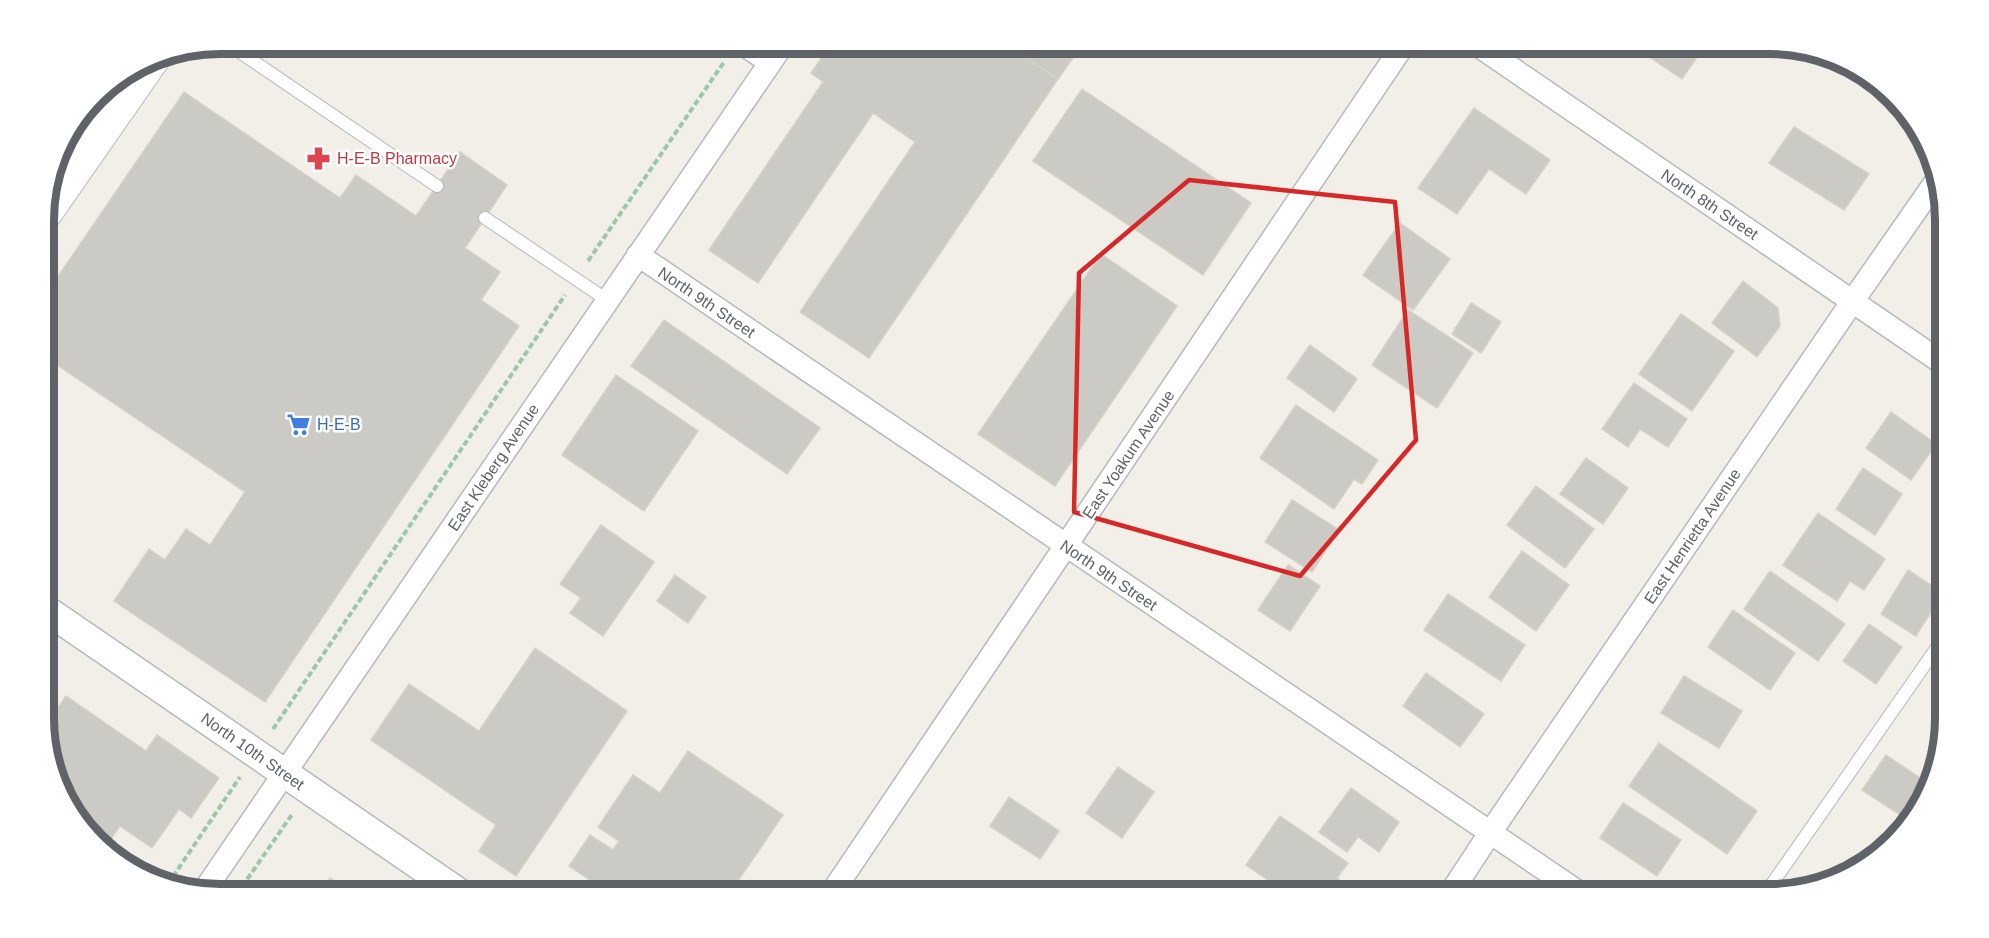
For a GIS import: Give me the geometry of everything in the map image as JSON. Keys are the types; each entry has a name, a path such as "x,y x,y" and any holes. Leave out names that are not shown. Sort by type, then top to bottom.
{"main road":[{"path":"55,198 143,73"}],"street":[{"path":"751,54 770,62"},
{"name":"East Kleberg Avenue","path":"209,884 776,54"},
{"name":"East Yoakum Avenue","path":"838,884 1397,54"},
{"name":"North 8th Street","path":"1491,54 1935,358"},
{"name":"East Henrietta Avenue","path":"1457,884 1932,188"},
{"name":"North 9th Street","path":"638,255 1566,884"},
{"name":"North 10th Street","path":"54,615 447,884"}],"lane":[{"path":"243,54 437,186"},
{"path":"484,218 607,300"},
{"path":"1772,884 1935,650"}],"path":[{"path":"173,877 576,280 732,54"}],"highlighted area":[{"path":"1189,180 1395,202 1416,440 1300,576 1074,512 1079,273"}],"building":[{"path":"824,54 1020,54 1058,79 869,358 800,312 915,142 873,113 758,283 709,250 823,82 811,73"},
{"path":"1020,54 1076,54 1058,79"},
{"path":"1645,54 1699,54 1682,79"},
{"path":"1082,89 1251,203 1203,275 1033,161"},
{"name":"H-E-B","path":"184,92 340,198 356,175 416,216 460,152 507,185 465,248 500,272 481,300 519,326 265,702 114,601 149,549 165,560 186,529 210,545 245,492 54,363 54,282"},
{"path":"1474,108 1550,160 1526,194 1489,169 1457,214 1418,188"},
{"path":"1794,127 1869,174 1844,210 1769,163"},
{"path":"1400,223 1450,259 1413,310 1363,275"},
{"path":"1101,254 1177,306 1055,486 978,434"},
{"path":"1743,281 1778,308 1780,326 1757,357 1712,323"},
{"path":"1471,303 1501,322 1481,353 1452,334"},
{"path":"1408,310 1473,353 1437,408 1372,365"},
{"path":"1681,314 1734,351 1692,411 1639,374"},
{"path":"664,320 820,428 787,474 631,366"},
{"path":"1310,345 1357,379 1334,412 1287,378"},
{"path":"616,375 698,431 644,511 562,455"},
{"path":"1634,383 1687,419 1668,447 1640,429 1628,447 1602,429"},
{"path":"1296,405 1378,460 1362,484 1354,479 1334,509 1260,458"},
{"path":"1891,412 1935,443 1911,480 1866,448"},
{"path":"1586,458 1628,488 1603,524 1560,494"},
{"path":"1863,468 1902,494 1875,535 1836,509"},
{"path":"1536,486 1594,529 1565,568 1507,525"},
{"path":"1292,500 1339,530 1312,572 1265,542"},
{"path":"1818,513 1885,559 1864,590 1850,581 1837,601 1783,565"},
{"path":"601,525 654,562 603,636 570,613 581,598 560,584"},
{"path":"1522,551 1569,585 1536,631 1489,597"},
{"path":"1288,565 1320,586 1290,631 1258,610"},
{"path":"1908,570 1935,588 1935,606 1916,636 1881,614"},
{"path":"1770,571 1845,624 1818,661 1744,609"},
{"path":"675,575 706,597 688,623 657,601"},
{"path":"1448,594 1525,645 1501,681 1424,630"},
{"path":"1733,610 1795,653 1770,690 1708,647"},
{"path":"1869,624 1902,647 1876,684 1843,661"},
{"path":"535,648 627,711 516,876 479,851 496,825 371,740 409,684 479,731"},
{"path":"1426,673 1484,714 1460,747 1403,706"},
{"path":"1684,676 1742,711 1719,748 1661,713"},
{"path":"66,696 146,751 157,735 219,778 191,818 179,809 152,848 120,826 109,841 88,819 67,782 55,740 54,714"},
{"path":"1659,743 1757,811 1727,854 1629,786"},
{"path":"688,751 783,815 736,884 596,884 569,866 590,835 613,850 619,841 598,827 633,775 660,793"},
{"path":"1886,755 1923,780 1913,801 1902,816 1862,790"},
{"path":"1118,767 1154,792 1122,838 1086,813"},
{"path":"1351,788 1399,822 1379,852 1358,837 1347,852 1319,832"},
{"path":"1009,797 1059,831 1040,859 990,826"},
{"path":"1623,803 1681,840 1657,876 1600,838"},
{"path":"1280,816 1348,863 1337,878 1345,884 1274,884 1246,865"},
{"path":"330,878 339,884 326,884"}],"place":[{"name":"H-E-B Pharmacy","path":"319,158"},
{"name":"H-E-B","path":"299,424"}]}
